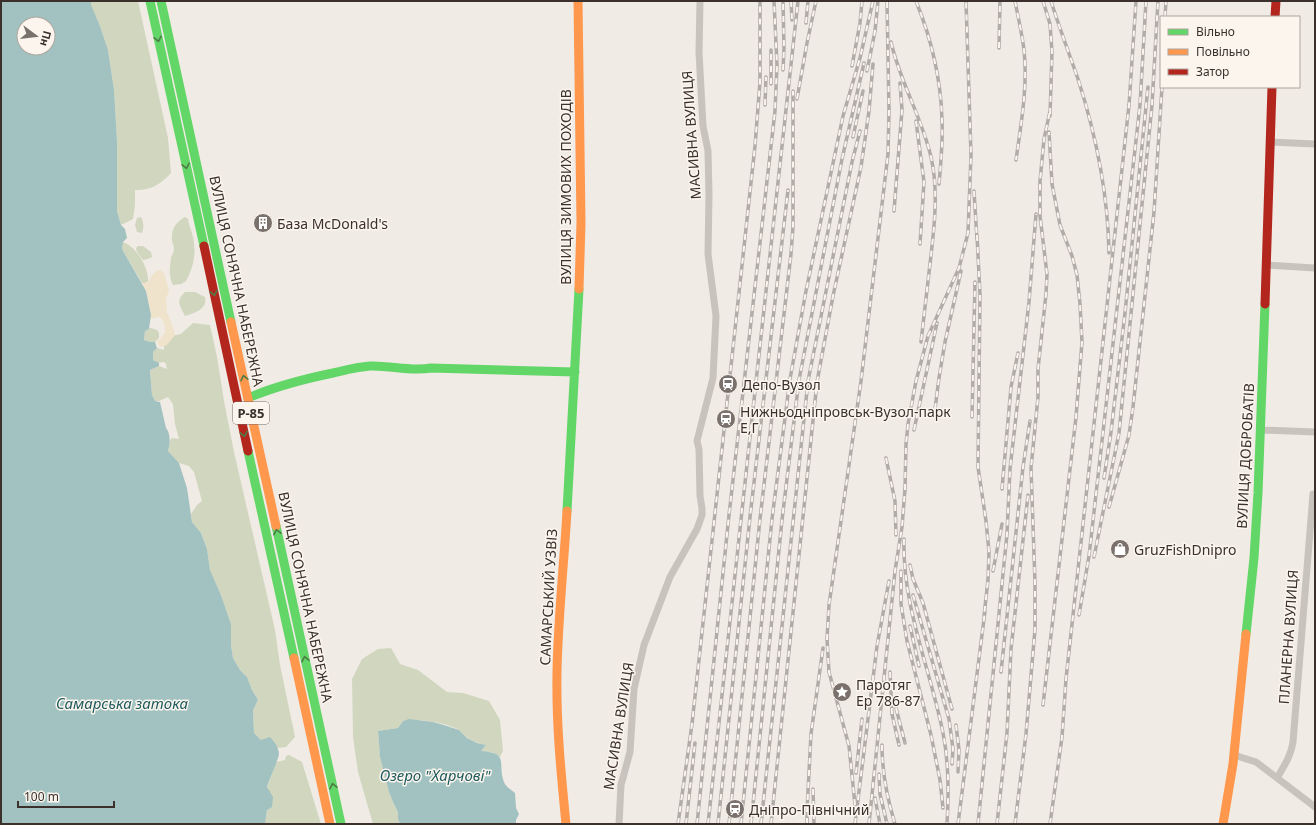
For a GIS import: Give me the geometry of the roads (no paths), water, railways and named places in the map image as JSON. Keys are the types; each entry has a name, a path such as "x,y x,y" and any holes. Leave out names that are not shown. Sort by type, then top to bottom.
{"main road":[{"name":"ВУЛИЦЯ СОНЯЧНА НАБЕРЕЖНА","path":"150,1 330,824"},
{"name":"ВУЛИЦЯ СОНЯЧНА НАБЕРЕЖНА","path":"161,1 341,824"},
{"name":"ВУЛИЦЯ ЗИМОВИХ ПОХОДІВ","path":"575,372 581,223 578,1"},
{"path":"1275,16 1276,1"},
{"name":"ВУЛИЦЯ ДОБРОБАТІВ","path":"1223,824 1234,755 1254,558 1272,88"},
{"path":"248,398 296,380 364,366 381,365 414,370 431,368 575,372"},
{"name":"САМАРСЬКИЙ УЗВІЗ","path":"566,824 557,694 558,650 575,372"}],"street":[{"name":"МАСИВНА ВУЛИЦЯ","path":"619,824 621,785 630,752 634,689 644,645 670,577 697,529 702,515 699,449 697,441 713,378 716,316 708,254 708,151 702,126 699,52 700,1"},
{"path":"1270,142 1315,144"},
{"path":"1266,265 1315,268"},
{"path":"1260,430 1315,432"},
{"name":"ПЛАНЕРНА ВУЛИЦЯ","path":"1277,778 1292,752 1313,494"},
{"path":"1234,755 1256,762 1315,806"}],"water":[{"name":"Самарська затока","path":"1,1 91,1 91,5 108,50 114,90 117,141 117,211 121,225 125,229 127,238 123,242 122,249 146,291 151,315 149,329 145,331 144,340 155,342 157,348 153,352 153,360 159,363 159,366 150,370 152,395 155,401 160,402 170,442 168,451 179,463 187,488 192,522 201,533 207,549 210,570 231,624 231,645 233,658 240,670 247,677 258,700 253,710 254,733 261,740 270,737 278,749 279,754 267,787 273,797 272,807 267,810 265,824 1,824"},
{"name":"Озеро \"Харчові\"","path":"409,719 433,722 459,730 467,738 477,743 486,745 481,751 496,754 501,760 504,782 507,787 515,793 516,808 519,814 516,824 400,824 398,812 389,792 380,757 378,731 398,728 403,721"}],"railway":[{"path":"678,824 692,724 755,146 760,82 760,1"},
{"path":"697,824 729,515 775,111 777,65 774,1"},
{"path":"783,1 783,70"},
{"path":"791,1 792,20"},
{"path":"708,824 798,1"},
{"path":"806,23 808,1"},
{"path":"797,99 816,1"},
{"path":"852,66 860,23 862,1"},
{"path":"741,824 772,519 790,379 806,291 843,116 860,58 873,1"},
{"path":"867,71 875,31 878,1"},
{"path":"855,805 849,746 829,672 827,639 829,605 861,381 888,154 889,111 887,1"},
{"path":"916,1 931,44 940,90 942,136 939,184"},
{"path":"869,824 895,571 902,527 908,424 916,381 928,336 959,268 968,233 971,155 966,1"},
{"path":"999,48 1000,1"},
{"path":"1015,1 1025,64 1023,105 1016,160"},
{"path":"1043,1 1050,24 1052,52 1050,116"},
{"path":"1051,1 1078,79 1095,143 1100,165 1106,209 1109,253"},
{"path":"1050,824 1062,737 1066,679 1129,105 1136,1"},
{"path":"1079,615 1089,556 1140,105 1146,1"},
{"path":"1094,557 1119,433 1152,105 1158,1"},
{"path":"1165,16 1166,1"},
{"path":"891,42 895,57 927,143 931,157 935,184 932,251 921,342"},
{"path":"771,50 771,84"},
{"path":"751,824 782,520 799,380 842,159 864,63"},
{"path":"771,824 817,382 833,296 861,167 869,111 873,64"},
{"path":"765,105 766,77"},
{"path":"894,211 902,110 900,83"},
{"path":"1104,478 1125,313 1148,87"},
{"path":"1109,507 1129,435 1133,407 1154,212 1162,88"},
{"path":"729,824 760,519 791,254 793,227 793,91"},
{"path":"853,137 863,91"},
{"path":"1015,824 1026,734 1035,629 1031,468 1047,274 1040,216 1040,181 1044,139 1050,111"},
{"path":"916,121 924,182 920,244"},
{"path":"761,824 808,381 852,162 860,131"},
{"path":"1043,705 1076,417 1082,342 1077,275 1072,256 1060,225 1052,184 1049,132"},
{"path":"718,824 750,517 788,190"},
{"path":"974,191 977,240"},
{"path":"978,824 1007,534 1010,469 1029,302 1036,214"},
{"path":"977,235 980,295 978,467 989,552 984,616"},
{"path":"935,409 945,342 961,271"},
{"path":"972,417 975,282"},
{"path":"914,430 937,323"},
{"path":"1002,489 1011,387 1018,353"},
{"path":"1001,672 1023,467 1030,421"},
{"path":"886,458 895,501 896,535"},
{"path":"997,824 1007,733 1011,649 1028,495"},
{"path":"993,571 1002,524"},
{"path":"904,539 907,588 918,637 938,709 945,744 948,778 947,824"},
{"path":"910,565 913,579 923,603 952,709"},
{"path":"901,571 901,604 907,641 931,735 940,780 943,808"},
{"path":"855,824 877,646 889,581"},
{"path":"913,595 949,719 953,749 952,764"},
{"path":"958,824 985,611"},
{"path":"910,626 919,666"},
{"path":"807,824 811,734 823,648"},
{"path":"890,672 892,714 899,745"},
{"path":"896,708 905,743"},
{"path":"856,773 862,719"},
{"path":"956,725 959,750 958,772"},
{"path":"686,824 695,743"},
{"path":"882,745 886,785 895,824"},
{"path":"879,774 880,794 887,824"},
{"path":"813,789 814,824"},
{"path":"875,798 880,824"}],"place":[{"name":"База McDonald's","path":"263,223"},
{"name":"Депо-Вузол","path":"728,384"},
{"name":"Нижньодніпровськ-Вузол-парк Е,Г","path":"726,419"},
{"name":"GruzFishDnipro","path":"1120,549"},
{"name":"Паротяг Ер 786-87","path":"842,692"},
{"name":"Дніпро-Північний","path":"735,809"}]}
